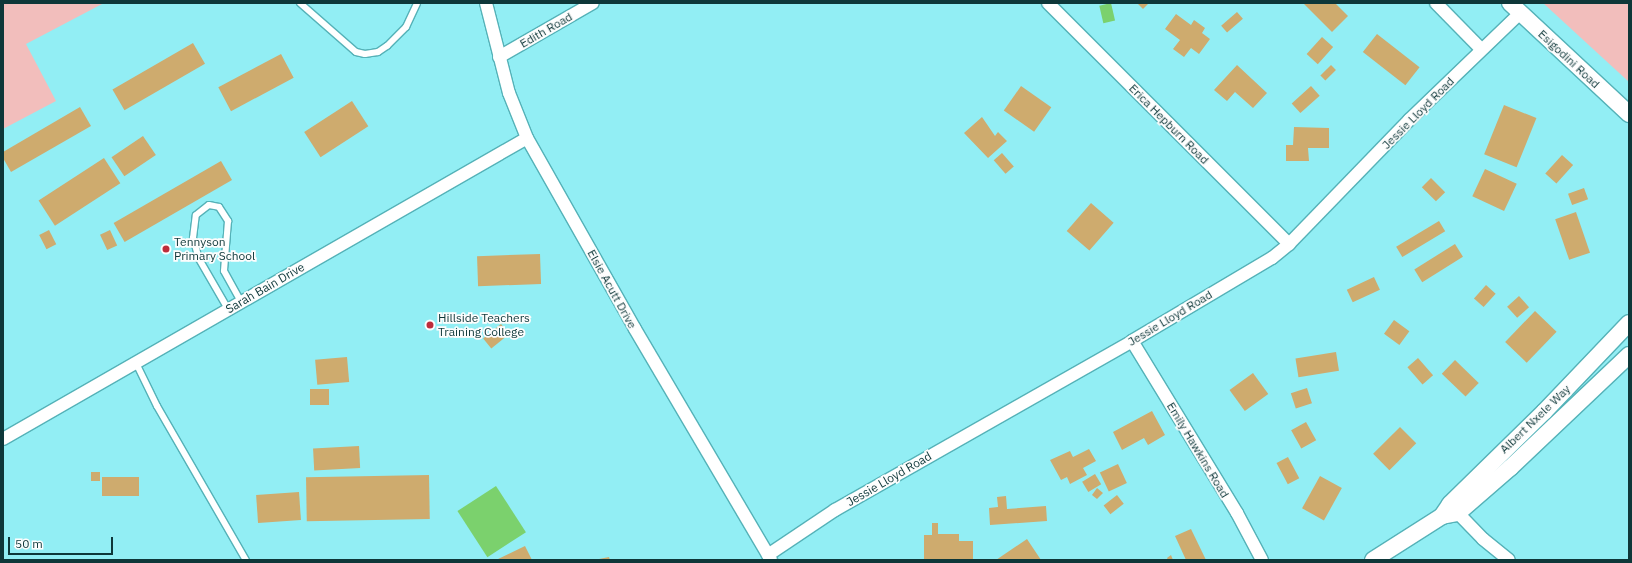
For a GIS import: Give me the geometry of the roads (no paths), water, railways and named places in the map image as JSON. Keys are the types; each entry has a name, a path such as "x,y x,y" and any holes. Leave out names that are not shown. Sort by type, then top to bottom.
{"main road":[{"name":"Esigodini Road","path":"1515,8 1629,114"},
{"path":"1606,93 1629,102"},
{"name":"Albert Nxele Way","path":"1450,511 1629,323"},
{"name":"Albert Nxele Way","path":"1373,560 1450,511 1510,468 1629,356"}],"street":[{"name":"Elsie Acutt Drive","path":"486,3 509,92 528,138 635,329 770,558"},
{"name":"Edith Road","path":"499,57 593,3"},
{"name":"Erica Hepburn Road","path":"1048,3 1289,244"},
{"path":"1436,3 1481,49"},
{"name":"Jessie Lloyd Road","path":"770,558 835,510 1132,341 1262,264 1289,244 1481,49 1515,8"},
{"name":"Sarah Bain Drive","path":"3,439 528,138"},
{"name":"Emily Hawkins Road","path":"1132,341 1237,514 1262,560"},
{"path":"1450,511 1509,560"}],"lane":[{"path":"300,3 356,52 366,54 378,52 387,46 406,27 417,3"},
{"path":"228,309 199,260 193,238 196,215 209,205 220,207 228,221 224,271 241,302"},
{"path":"136,363 157,406 246,560"}],"place":[{"name":"Tennyson Primary School","path":"166,249"},
{"name":"Hillside Teachers Training College","path":"430,325"}]}
